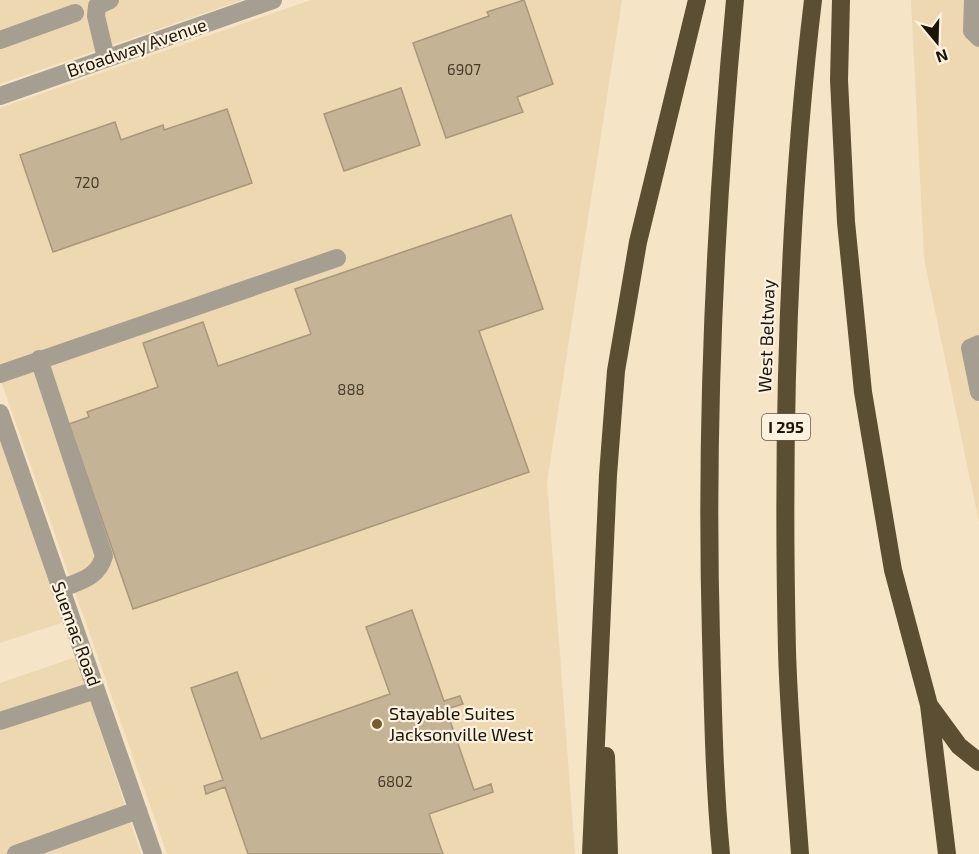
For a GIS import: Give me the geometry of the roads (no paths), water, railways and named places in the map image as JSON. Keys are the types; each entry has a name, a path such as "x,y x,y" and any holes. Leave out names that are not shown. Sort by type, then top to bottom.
{"highway":[{"path":"591,854 616,371 638,243 697,0"},
{"path":"721,854 712,700 708,542 710,372 722,144 735,0"},
{"name":"West Beltway","path":"800,854 787,652 786,410 791,246 813,0"},
{"path":"841,0 839,80 846,222 862,392 892,570 929,705 947,854"},
{"path":"603,619 609,854"},
{"path":"929,705 958,746 979,762"}],"street":[{"path":"106,58 96,16 97,6 110,0"},
{"name":"Broadway Avenue","path":"1,94 106,58 244,5 273,0"},
{"path":"973,0 972,31 979,38"},
{"path":"0,40 75,13"},
{"path":"0,374 337,258"},
{"path":"979,344 970,348 979,392"},
{"path":"39,359 104,556 100,569 89,578 60,589"},
{"name":"Suemac Road","path":"0,416 153,854"},
{"path":"0,721 96,690"},
{"path":"16,854 138,810"}],"place":[{"name":"Stayable Suites Jacksonville West","path":"377,724"}]}
